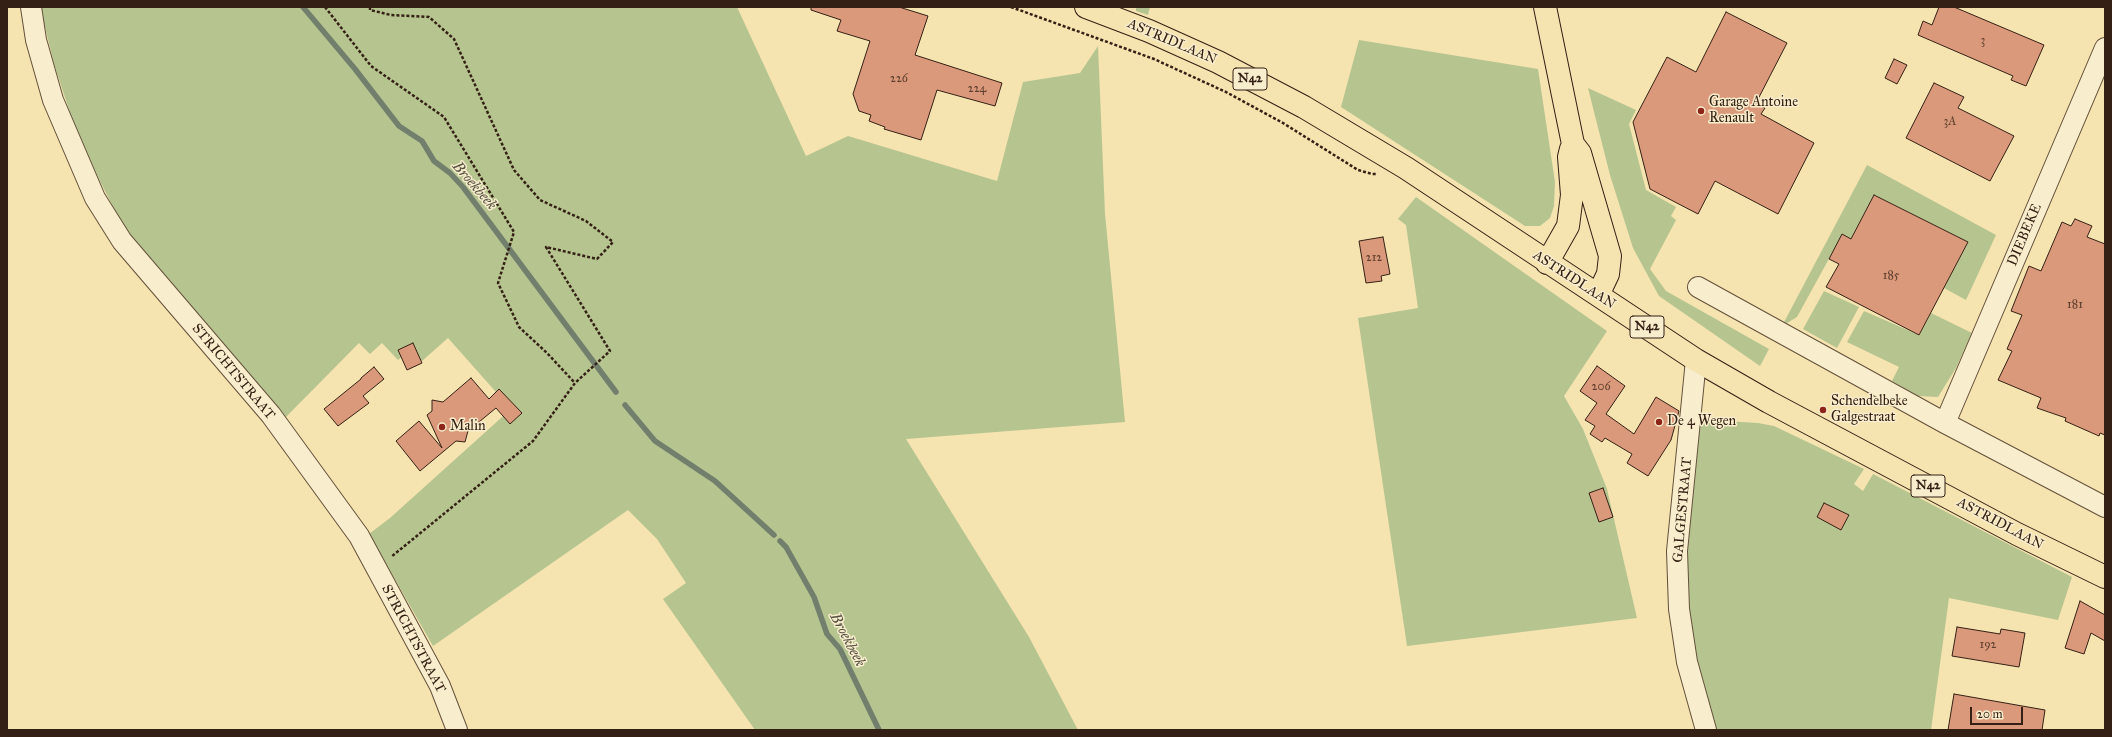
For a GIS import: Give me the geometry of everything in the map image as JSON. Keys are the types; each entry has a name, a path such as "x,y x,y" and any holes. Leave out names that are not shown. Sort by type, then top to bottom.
{"main road":[{"name":"ASTRIDLAAN","path":"1086,7 1150,31 1218,62 1304,106 1406,168 1547,263 1696,360 1769,402 2017,534 2105,577"},
{"path":"1547,263 1568,226 1572,195 1569,157 1573,144 1549,9"},
{"path":"1573,144 1580,153 1610,256 1608,274 1598,295"}],"street":[{"name":"STRICHTSTRAAT","path":"31,7 36,40 51,95 70,145 95,198 122,241 271,415 359,536 440,686 457,730"},
{"name":"DIEBEKE","path":"1945,423 2105,48"},
{"path":"1698,287 1945,423 2105,507"},
{"name":"GALGESTRAAT","path":"1696,360 1677,551 1679,609 1687,662 1706,730"}],"path":[{"path":"325,7 371,66 444,117 514,232 498,283 519,327 547,353 574,384"},
{"path":"370,7 370,10 391,15 429,17 454,39 514,170 540,200 586,221 613,242 597,259 546,247 610,351 574,384 533,441 376,569"},
{"path":"1011,7 1154,59 1226,92 1283,123 1358,170"}],"green space":[{"path":"40,7 737,7 806,156 848,136 997,181 1023,82 1080,73 1098,46 1105,214 1125,422 906,439 1029,637 1078,730 755,730 663,599 686,583 657,539 628,510 433,646 369,534 390,518 511,409 448,338 422,361 411,349 398,360 382,343 370,354 359,343 285,418 140,249 118,216 80,143 54,64"},
{"path":"1136,7 1150,7 1148,15 1136,11"},
{"path":"1359,40 1538,69 1555,182 1554,206 1550,218 1540,226 1525,226 1341,107"},
{"path":"1588,88 1636,110 1629,124 1646,190 1676,207 1671,216 1676,220 1650,269 1666,291 1769,349 1760,366 1659,296 1633,248 1610,175"},
{"path":"1867,165 1996,235 1966,300 1944,288 1968,242 1874,195 1851,239 1842,235 1797,317 1782,326"},
{"path":"1416,197 1607,331 1564,396 1583,429 1607,489 1637,618 1407,646 1358,318 1418,308 1406,225 1398,219"},
{"path":"1824,291 1859,307 1837,348 1803,329"},
{"path":"1864,311 1919,335 1931,313 1972,333 1956,368 1938,397 1918,396 1892,381 1899,367 1847,342"},
{"path":"1725,421 1758,423 1774,426 1864,469 1854,484 1863,491 1873,474 2072,577 2058,620 1949,598 1931,730 1716,730 1698,664 1686,604 1685,558 1697,423"}],"building":[{"path":"811,7 899,7 928,16 915,55 1002,83 995,106 937,90 921,140 884,129 885,127 869,121 871,115 859,111 853,94 870,41 837,31 841,20 811,10"},
{"path":"1939,7 1954,7 2044,45 2026,86 2011,80 2013,76 1918,35 1923,21 1932,25"},
{"name":"Garage Antoine Renault","path":"1726,12 1787,43 1756,103 1765,108 1761,114 1814,143 1778,214 1715,181 1698,214 1650,189 1633,122 1667,57 1696,72"},
{"path":"1894,59 1907,65 1897,84 1885,78"},
{"path":"1934,83 1964,97 1958,108 2014,136 1990,181 1906,138"},
{"path":"1874,195 1968,242 1919,335 1826,287 1839,264 1829,259 1842,234 1851,239"},
{"path":"2075,219 2092,226 2087,237 2105,244 2105,435 2100,433 2099,436 2065,421 2066,418 2037,408 2041,398 1998,380 2012,351 2007,349 2022,315 2011,311 2029,266 2041,271 2062,222 2071,226"},
{"path":"1383,237 1390,274 1381,276 1382,281 1366,283 1359,241"},
{"path":"413,343 422,363 407,370 398,350"},
{"path":"1597,366 1625,386 1606,414 1634,434 1656,397 1679,411 1671,440 1648,476 1627,463 1632,454 1605,438 1602,442 1590,434 1595,426 1585,420 1597,403 1580,391"},
{"path":"374,367 384,379 363,396 369,403 338,426 324,409"},
{"name":"Malin","path":"471,378 489,399 499,389 522,413 510,424 496,408 468,431 465,442 456,441 420,471 396,441 419,421 442,448 427,415 432,411 432,400 443,402"},
{"path":"1603,488 1613,517 1599,522 1589,493"},
{"path":"1824,503 1849,515 1841,530 1817,517"},
{"path":"2080,601 2105,615 2105,641 2091,633 2084,654 2065,648"},
{"path":"1957,627 2000,634 2001,629 2025,633 2019,667 1952,656"},
{"path":"1954,694 2045,710 2042,730 1948,730"}],"waterway":[{"name":"Broekbeek","path":"303,7 355,69 399,126 422,141 434,161 450,173 463,187 616,392"},
{"name":"Broekbeek","path":"625,405 655,441 715,481 774,535"},
{"name":"Broekbeek","path":"780,541 786,547 814,597 827,634 840,649 879,730"}],"place":[{"name":"Garage Antoine Renault","path":"1701,111"},
{"name":"Schendelbeke Galgestraat","path":"1823,410"},
{"name":"De 4 Wegen","path":"1659,422"},
{"name":"Malin","path":"442,427"}]}
